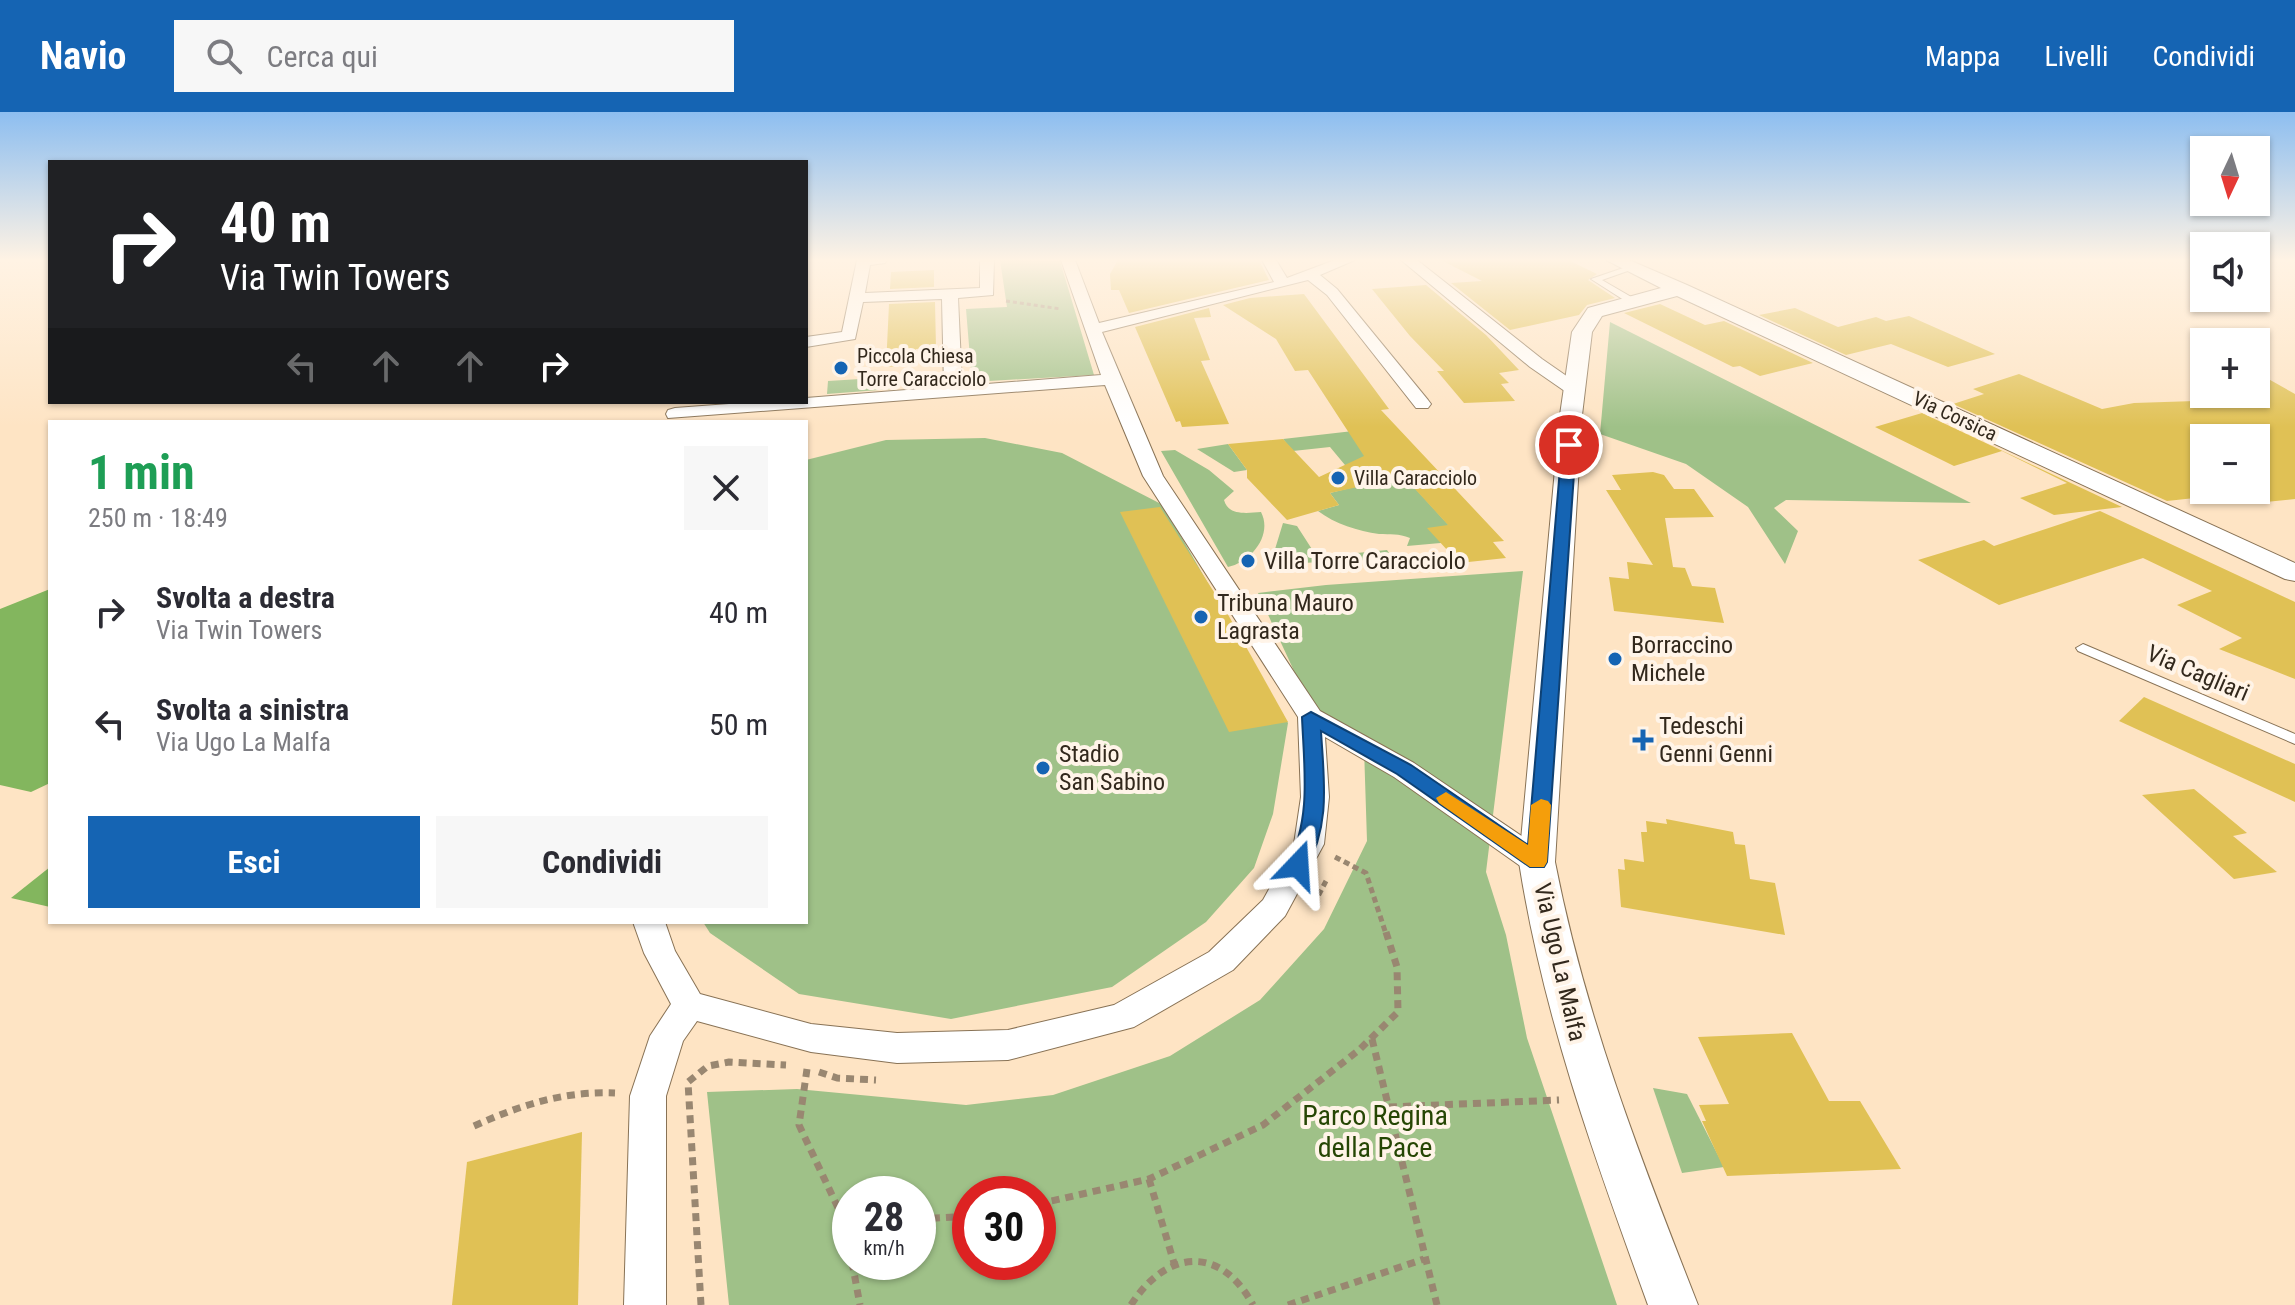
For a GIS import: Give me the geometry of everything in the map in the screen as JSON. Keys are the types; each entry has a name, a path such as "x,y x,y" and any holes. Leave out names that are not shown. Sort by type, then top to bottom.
{"street":[{"path":"808,342 849,336 853,316"},
{"path":"951,316 953,392"},
{"path":"1087,316 1153,476 1311,717 1404,770 1537,862"},
{"path":"1092,330 1151,316"},
{"path":"1351,316 1422,404"},
{"path":"1477,316 1575,390"},
{"name":"Via Ugo La Malfa","path":"1593,316 1582,332 1575,390 1537,862 1545,915 1576,1037 1673,1305"},
{"name":"Via Corsica","path":"1738,316 2295,573"},
{"path":"808,402 1111,379"},
{"path":"675,413 781,404"},
{"path":"650,924 660,953 689,1005 809,1054 1008,1045 1122,1017 1221,961 1274,908 1323,851 1315,797 1311,717"},
{"path":"645,1305 648,1096 667,1036 689,1005"}],"lane":[{"name":"Via Cagliari","path":"2083,648 2295,739"}],"path":[{"path":"1323,851 1342,843"},
{"path":"1306,914 1321,894 1323,851"},
{"path":"1056,1200 1149,1179 1263,1125 1372,1038 1398,1012 1397,967 1366,873 1323,851"},
{"path":"1372,1038 1437,1305"},
{"path":"701,1305 688,1082 708,1066 809,1054 837,1078 881,1081"},
{"path":"809,1054 799,1125 832,1195"},
{"path":"474,1126 526,1102 582,1090 648,1096"},
{"path":"1389,1107 1596,1099"},
{"path":"1149,1179 1174,1263"},
{"path":"1288,1305 1424,1259"},
{"path":"1131,1305 1140,1287 1155,1272 1174,1263 1195,1261 1217,1266 1235,1277 1253,1305"},
{"path":"855,1280 860,1305"}],"green space":[{"path":"967,316 1076,316 1094,375 972,382"},
{"path":"1610,322 1971,503 1786,500 1774,508 1798,531 1785,564 1748,507 1686,464 1600,434"},
{"path":"892,377 892,389 827,394 828,381"},
{"path":"1362,430 1463,541 1407,546 1410,538 1355,529 1318,511 1339,505 1330,493 1370,483 1345,465 1330,447 1293,451 1283,439"},
{"name":"Stadio San Sabino","path":"985,438 1062,453 1163,505 1288,723 1273,814 1254,868 1206,922 1112,987 951,1019 799,994 710,933 704,924 808,924 808,460 886,440"},
{"path":"1228,444 1247,470 1234,472 1197,449"},
{"path":"1175,450 1209,470 1234,491 1224,500 1230,509 1261,512 1264,521 1262,538 1245,560 1228,567 1161,451"},
{"path":"1283,523 1297,526 1317,557 1387,550 1393,559 1278,564 1272,559"},
{"name":"Parco Regina della Pace","path":"1523,571 1486,872 1506,935 1527,1038 1617,1305 729,1305 707,1092 797,1089 966,1105 1053,1095 1170,1056 1260,1000 1324,929 1367,841 1364,748 1313,712 1258,593"},
{"path":"48,590 48,784 31,792 0,785 0,609"},
{"path":"48,869 48,907 11,898"},
{"path":"1653,1088 1687,1094 1724,1167 1682,1173"}],"building":[{"path":"888,316 935,316 936,348 916,349 916,365 886,367"},
{"path":"1179,316 1211,316 1194,318 1210,360 1201,361 1229,424 1182,427 1180,421 1176,422 1135,327"},
{"path":"1240,316 1320,316 1389,409 1381,410 1504,541 1493,542 1506,558 1459,563 1427,528 1448,525 1404,477 1330,493 1339,505 1287,520 1247,478 1247,470 1228,444 1283,439 1319,477 1364,456 1308,370 1295,371 1276,339"},
{"path":"1394,316 1463,316 1519,370 1499,373 1509,383 1501,384 1515,401 1464,403 1437,371 1444,371"},
{"path":"1492,316 1576,316 1510,330"},
{"path":"1629,316 1685,316 1705,325 1724,321 1813,363 1760,376 1740,366 1733,367"},
{"path":"1760,316 1812,316 1838,327 1876,317 1886,321 1909,316 1995,354 1948,367 1891,344 1846,355"},
{"path":"2019,374 2102,409 2134,403 2190,401 2190,408 2270,408 2270,380 2295,394 2295,499 2270,502 2270,424 2190,424 2190,499 2167,501 1953,404 1984,394 1973,389"},
{"path":"1922,413 2122,507 2054,515 2020,498 2067,483 2002,451 1954,466 1875,427"},
{"path":"1653,472 1664,475 1674,489 1694,489 1714,517 1665,518 1673,567 1685,568 1692,586 1715,588 1724,623 1614,611 1609,577 1629,579 1627,562 1653,565 1606,490 1621,490 1612,475"},
{"name":"Tribuna Mauro Lagrasta","path":"1160,507 1226,611 1288,722 1229,732 1120,512"},
{"path":"2100,511 2295,602 2295,679 2219,649 2242,638 2177,605 2212,591 2143,558 1999,605 1918,560 1984,540 1994,546"},
{"path":"2144,697 2295,764 2295,802 2119,721"},
{"path":"2194,789 2247,833 2233,836 2277,872 2234,879 2142,795"},
{"path":"1666,819 1733,832 1735,844 1745,845 1750,879 1775,883 1785,935 1621,907 1618,869 1625,870 1624,859 1644,862 1641,832 1647,832 1646,821 1667,824"},
{"path":"1792,1033 1829,1101 1860,1101 1901,1169 1727,1176 1702,1121 1706,1121 1699,1105 1729,1104 1698,1037"},
{"path":"582,1132 578,1305 452,1305 467,1162"}],"slow traffic":[{"path":"1446,798 1537,862 1541,805"}],"place":[{"name":"Piccola Chiesa Torre Caracciolo","path":"841,368"},
{"name":"Villa Caracciolo","path":"1338,478"},
{"name":"Villa Torre Caracciolo","path":"1248,561"},
{"name":"Tribuna Mauro Lagrasta","path":"1201,617"},
{"name":"Borraccino Michele","path":"1615,659"},
{"name":"Tedeschi Genni Genni","path":"1643,740"},
{"name":"Stadio San Sabino","path":"1043,768"}],"route":[{"path":"1298,865 1309,844 1315,797 1311,717 1404,770 1537,862 1569,445"}]}
